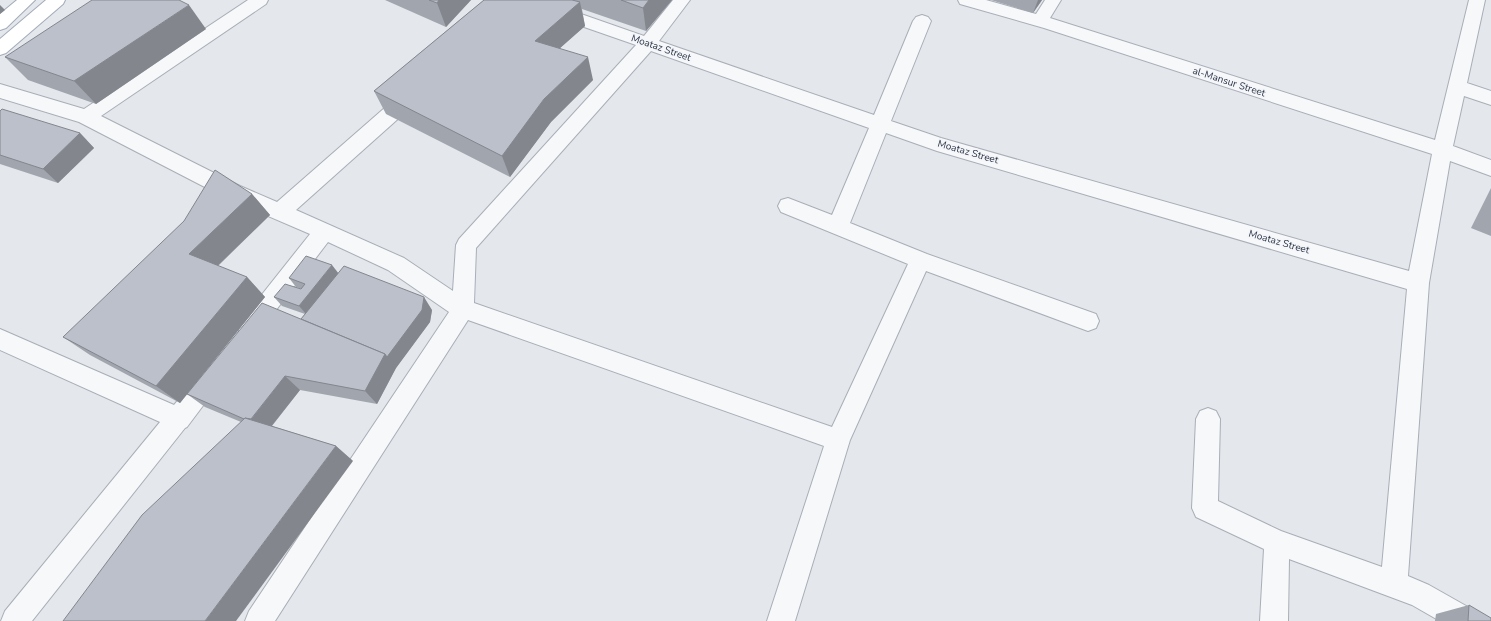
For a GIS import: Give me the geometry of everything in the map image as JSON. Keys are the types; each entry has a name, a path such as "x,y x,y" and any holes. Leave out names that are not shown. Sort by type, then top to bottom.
{"main road":[{"path":"0,24 27,0"},
{"path":"0,49 57,0"}],"street":[{"path":"86,117 260,0"},
{"name":"Moataz Street","path":"524,0 937,144 1418,283"},
{"path":"259,621 463,309 466,245 648,42 682,0"},
{"name":"al-Mansur Street","path":"966,0 1040,21 1442,150 1491,168"},
{"path":"1040,21 1053,0"},
{"path":"1394,585 1418,283 1442,150 1477,0"},
{"path":"838,227 922,21"},
{"path":"280,212 426,83"},
{"path":"1457,87 1491,98"},
{"path":"0,91 86,117 233,192 396,264 463,309 838,440"},
{"path":"788,206 920,260 1088,321"},
{"path":"15,621 179,419 324,232"},
{"path":"781,621 838,440 920,260"},
{"path":"0,339 179,419"},
{"path":"1208,419 1205,508 1277,542 1420,594 1465,621"},
{"path":"1274,621 1277,542"}],"building":[{"path":"92,0 179,0 189,5 74,81 5,57"},
{"path":"429,0 439,0 437,3"},
{"path":"484,0 572,0 580,2 535,41 588,57 544,99 502,156 374,91"},
{"path":"621,0 649,0 643,8"},
{"path":"2,109 80,133 43,169 0,155 0,111"},
{"path":"215,170 252,194 189,254 247,277 156,386 63,337 184,221"},
{"path":"306,256 332,265 299,306 274,297 285,284 301,289 305,284 289,278"},
{"path":"344,266 424,297 422,310 387,357 385,354 301,319"},
{"path":"262,303 385,354 365,391 285,376 251,419 244,419 187,394"},
{"path":"245,418 336,446 205,621 63,621 142,515"},
{"path":"1469,605 1491,618 1491,621 1468,621"}]}
